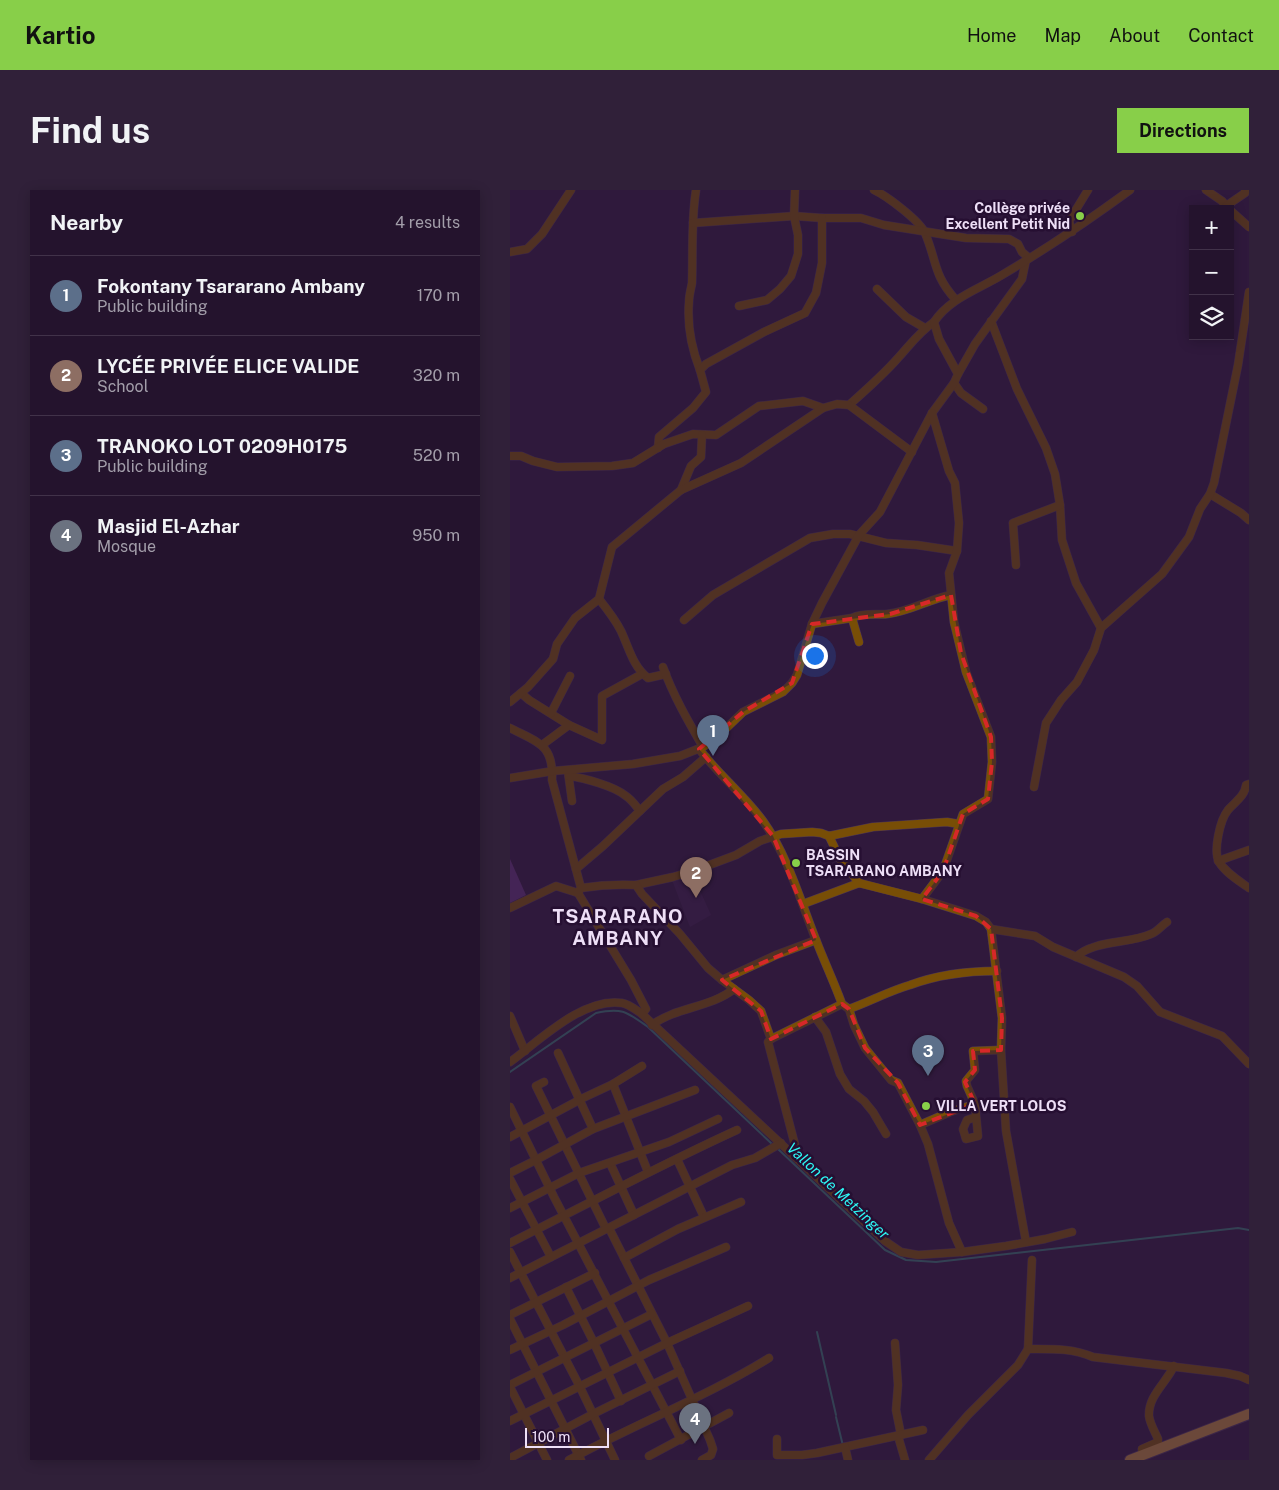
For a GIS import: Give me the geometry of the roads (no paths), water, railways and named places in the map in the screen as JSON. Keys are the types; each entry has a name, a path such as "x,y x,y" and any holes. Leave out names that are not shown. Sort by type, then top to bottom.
{"main road":[{"path":"1130,1460 1249,1414"}],"street":[{"path":"510,252 527,249 542,234 571,190"},
{"path":"658,448 659,437 693,408 706,392 693,351 689,331 696,190"},
{"path":"739,306 767,300 791,276 798,254 798,235 794,216 795,190"},
{"path":"874,190 892,200 924,230 939,278 956,300"},
{"path":"1072,232 1069,221 1088,190"},
{"path":"849,404 870,386 925,328 934,322 940,312 956,300 1002,276 1072,232 1130,190"},
{"path":"1206,190 1226,205"},
{"path":"1232,205 1245,193 1245,190"},
{"path":"1234,212 1249,226"},
{"path":"693,223 794,216 861,218 884,225 966,238 1009,239 1018,244 1028,259"},
{"path":"700,370 706,364 764,332 805,313 816,294 822,263 822,218"},
{"path":"568,773 656,761 680,756 701,748 715,739 743,712 783,692 792,683 797,675 812,624 858,535 880,512 932,413 954,383 975,344 1022,279 1028,259"},
{"path":"878,289 906,317 925,328"},
{"path":"1034,787 1046,723 1060,700 1077,682 1094,650 1101,628 1162,574 1189,537 1200,509 1210,494 1214,483 1238,365 1249,292"},
{"path":"934,322 939,340 958,374"},
{"path":"991,322 1017,389 1046,448 1055,474 1060,505 1062,540 1076,583 1101,628"},
{"path":"954,383 962,393 983,409"},
{"path":"510,456 521,456 557,467 612,466 633,463 658,448 692,434 716,435 759,406 804,401 823,408"},
{"path":"510,702 553,659 557,644 570,625 599,599 612,547 680,490 741,463 823,408 836,404 849,404 912,452"},
{"path":"922,899 943,871 963,814 988,799 992,762 991,738 961,653 954,622 949,573 956,551 959,523 955,483 949,471 932,413"},
{"path":"680,490 691,466 701,457 702,435"},
{"path":"1210,494 1249,520"},
{"path":"1016,565 1013,523 1060,505"},
{"path":"684,620 713,595 810,538 833,534 858,535 869,540 886,543 917,545 956,551"},
{"path":"812,624 852,618 857,615 890,614 939,597 951,595"},
{"path":"599,599 614,619 632,658 642,674 648,678 665,670 681,708 706,757 738,791 773,836 803,904 842,1004 849,1009 865,1048 891,1080 898,1083 920,1125 928,1144 949,1223 962,1252"},
{"path":"852,618 859,642"},
{"path":"521,693 569,725 602,740 602,696 642,674"},
{"path":"551,713 570,676"},
{"path":"542,745 569,725"},
{"path":"510,728 542,745 552,762 552,780 576,869 580,891 646,1009 642,1014"},
{"path":"576,869 663,789 683,777 706,757"},
{"path":"510,778 553,771 568,773 617,790 626,795 640,811"},
{"path":"568,773 572,801"},
{"path":"1248,791 1226,812 1222,821 1218,834 1218,861 1227,871 1249,888"},
{"path":"510,908 556,886 580,891 613,884 636,886 673,877 736,854 773,836 812,832 830,836 873,828 947,822 959,824"},
{"path":"830,836 840,858 859,883"},
{"path":"1218,861 1249,850"},
{"path":"803,904 859,883 922,899 976,916 986,922 991,929 1002,1018 1001,1050 1006,1131 1026,1242"},
{"path":"636,886 722,980 750,1000 760,1011 770,1039 768,1042 795,1145 794,1156"},
{"path":"1076,957 1094,946 1117,943 1153,934 1166,922"},
{"path":"991,929 1035,936 1052,947 1131,982 1137,986 1160,1012 1222,1036 1249,1064"},
{"path":"722,980 776,955 816,940"},
{"path":"849,1009 907,985 926,980 977,971 997,971"},
{"path":"652,1025 678,1013 710,1002 734,989"},
{"path":"510,1062 561,1024 584,1010 596,1004 624,1003 642,1014 885,1241 901,1252 918,1255 962,1252 1045,1239 1072,1232"},
{"path":"770,1039 842,1004"},
{"path":"510,1016 514,1034 525,1051"},
{"path":"815,1017 826,1032 840,1074 849,1089 864,1101 886,1134"},
{"path":"976,1117 975,1104 966,1081 975,1070 973,1051 1001,1050"},
{"path":"558,1053 594,1128"},
{"path":"510,1137 613,1084 642,1066"},
{"path":"544,1082 536,1086 591,1200 640,1286 652,1314 668,1343 704,1427 713,1449 711,1455 702,1460"},
{"path":"613,1084 648,1172"},
{"path":"510,1172 594,1128 695,1090"},
{"path":"920,1125 975,1104"},
{"path":"510,1107 549,1188 681,1440"},
{"path":"510,1208 579,1173 669,1142 718,1119"},
{"path":"510,1242 591,1200 737,1130"},
{"path":"510,1278 732,1165 755,1158 781,1143"},
{"path":"677,1159 704,1217"},
{"path":"610,1163 634,1214"},
{"path":"510,1179 551,1257"},
{"path":"624,1258 704,1217 741,1202"},
{"path":"510,1350 608,1301 726,1247"},
{"path":"510,1252 580,1387 614,1460"},
{"path":"929,1460 968,1415 1018,1365 1028,1349 1032,1260"},
{"path":"510,1315 594,1273"},
{"path":"566,1287 621,1401"},
{"path":"510,1421 748,1306"},
{"path":"547,1460 510,1386 652,1314"},
{"path":"510,1319 580,1458"},
{"path":"895,1343 898,1385 896,1410 899,1436 905,1460"},
{"path":"1028,1349 1073,1351 1093,1357 1226,1373 1249,1380"},
{"path":"569,1460 580,1458 604,1441 736,1378 770,1358"},
{"path":"1144,1454 1142,1449 1158,1442 1149,1415 1157,1390 1165,1382 1174,1366"},
{"path":"510,1459 593,1414 680,1371"},
{"path":"649,1456 729,1413"},
{"path":"777,1439 777,1455 802,1456 923,1430"},
{"path":"845,1448 848,1460"}],"waterway":[{"name":"Vallon de Metzinger","path":"510,1072 596,1013 605,1011 624,1012 648,1027 772,1144"},
{"name":"Vallon de Metzinger","path":"778,1149 885,1250 906,1260 936,1262 1238,1228 1249,1230"},
{"path":"817,1332 836,1415"},
{"path":"836,1417 843,1446"}],"place":[{"name":"Collège privée Excellent Petit Nid","path":"1080,216"},
{"name":"Fokontany Tsararano Ambany","path":"713,756"},
{"name":"BASSIN TSARARANO AMBANY","path":"796,863"},
{"name":"LYCÉE PRIVÉE ELICE VALIDE","path":"696,898"},
{"name":"TRANOKO LOT 0209H0175","path":"928,1076"},
{"name":"VILLA VERT LOLOS","path":"926,1106"},
{"name":"Masjid El-Azhar","path":"695,1444"}],"district":[{"name":"TSARARANO AMBANY","path":"618,927"}]}
